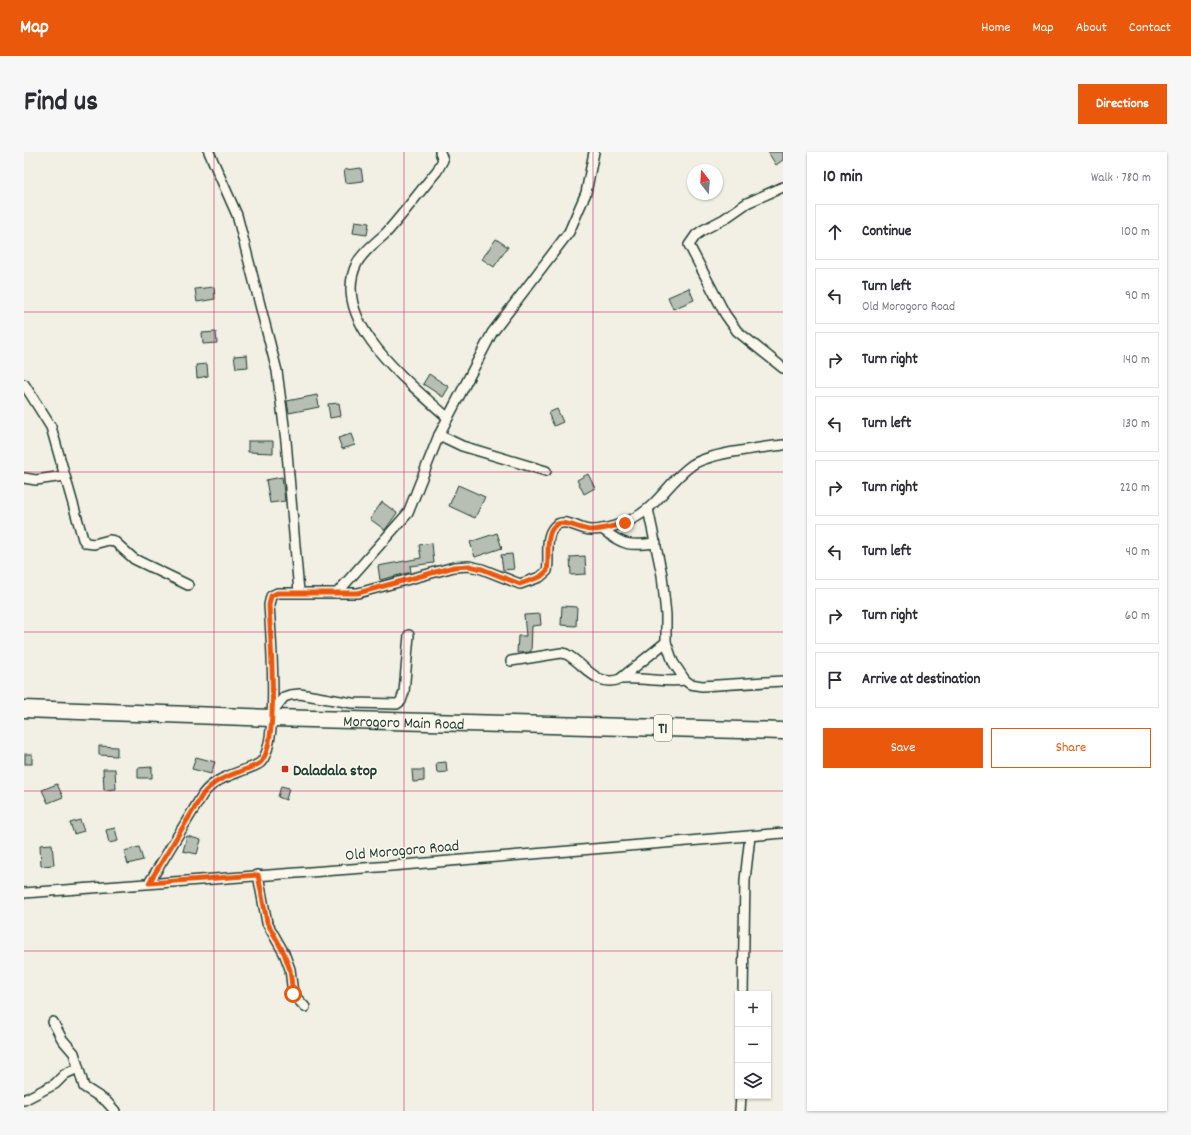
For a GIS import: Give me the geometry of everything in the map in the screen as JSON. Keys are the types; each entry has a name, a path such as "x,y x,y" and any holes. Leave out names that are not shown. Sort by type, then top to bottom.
{"highway":[{"name":"Morogoro Main Road","path":"24,709 273,714 783,731"}],"street":[{"path":"209,152 237,215 277,371 286,441 299,592"},
{"path":"440,152 443,160 437,171 386,233 362,255 357,264 351,293 360,323 368,337 403,376 448,418"},
{"path":"337,593 408,513 440,435 492,333 569,232 586,193 594,152"},
{"path":"783,187 747,203 724,219 702,230 696,235 689,245 725,314 737,331 783,368"},
{"path":"24,384 51,427 83,539 86,543 94,544 110,540 114,541 134,559 188,585"},
{"path":"440,435 462,446 546,471"},
{"path":"149,883 203,794 210,786 219,779 260,763 265,756 273,714 269,605 271,596 277,593 299,592 358,593 454,567 469,566 482,569 520,584 540,577 547,571 549,535 554,527 561,523 568,523 589,530 602,529 625,523 658,501 681,474 694,464 739,451 783,445"},
{"path":"24,478 36,480 64,476"},
{"path":"648,509 656,543 665,602 666,642 672,662 685,680 690,684 702,686 783,681"},
{"path":"602,529 618,541 626,544 656,543"},
{"path":"273,714 284,697 295,694 358,703 397,704 401,701 404,692 409,635"},
{"path":"620,679 666,642"},
{"path":"511,661 561,653 566,654 599,680 615,681 636,677 674,682 685,680"},
{"name":"Old Morogoro Road","path":"24,893 783,833"},
{"path":"742,991 745,880 750,836"},
{"path":"258,875 267,922 284,953 290,970 293,994 305,1007"},
{"path":"53,1022 62,1039 74,1053 84,1087 106,1101 115,1111"},
{"path":"24,1100 55,1084 65,1074 78,1068"},
{"path":"740,1099 740,1111"}],"building":[{"path":"768,152 783,152 783,160 776,165"},
{"path":"361,168 363,181 346,183 344,170"},
{"path":"355,221 369,223 367,235 353,233"},
{"path":"496,239 508,247 494,267 482,259"},
{"path":"214,287 215,299 197,302 195,289"},
{"path":"689,288 694,300 673,309 668,297"},
{"path":"216,332 217,343 203,344 202,333"},
{"path":"247,355 248,367 236,368 234,356"},
{"path":"207,364 208,376 197,378 196,365"},
{"path":"429,374 449,387 443,397 423,384"},
{"path":"317,395 319,407 289,413 287,401"},
{"path":"339,403 341,416 330,418 328,404"},
{"path":"557,409 563,422 554,426 548,413"},
{"path":"351,434 355,445 342,449 338,438"},
{"path":"248,441 273,441 273,453 248,452"},
{"path":"588,474 595,488 584,494 577,480"},
{"path":"282,477 285,501 270,503 266,480"},
{"path":"458,485 485,497 475,518 449,506"},
{"path":"382,502 397,513 385,530 370,519"},
{"path":"497,533 502,548 475,557 470,542"},
{"path":"432,543 434,563 410,566 411,572 380,580 378,566 421,558 419,545"},
{"path":"512,554 514,569 503,570 501,555"},
{"path":"585,556 586,574 571,575 570,557"},
{"path":"562,606 577,607 576,626 561,625"},
{"path":"540,614 541,625 532,626 531,652 517,653 518,636 526,636 524,615"},
{"path":"99,746 117,747 117,756 99,755"},
{"path":"25,754 32,754 32,764 25,764"},
{"path":"196,757 215,762 211,774 192,769"},
{"path":"446,762 447,772 437,773 436,763"},
{"path":"152,767 152,778 138,778 138,768"},
{"path":"103,769 115,769 116,789 104,790"},
{"path":"412,770 424,770 424,781 413,782"},
{"path":"57,784 63,797 48,803 42,790"},
{"path":"281,786 289,788 286,800 278,797"},
{"path":"80,820 84,831 74,834 70,823"},
{"path":"115,828 118,841 109,843 106,830"},
{"path":"187,836 201,840 197,854 183,851"},
{"path":"52,844 54,865 41,866 40,845"},
{"path":"139,847 143,860 128,864 124,851"}],"place":[{"name":"Daladala stop","path":"285,769"}],"route":[{"path":"293,994 290,982 290,970 284,953 267,922 258,875 149,883 203,794 210,786 219,779 260,763 265,756 273,718 269,605 271,596 277,593 299,592 358,593 454,567 469,566 491,572 520,584 540,577 547,571 549,562 549,535 554,527 561,523 568,523 589,530 602,529 625,523"}]}
